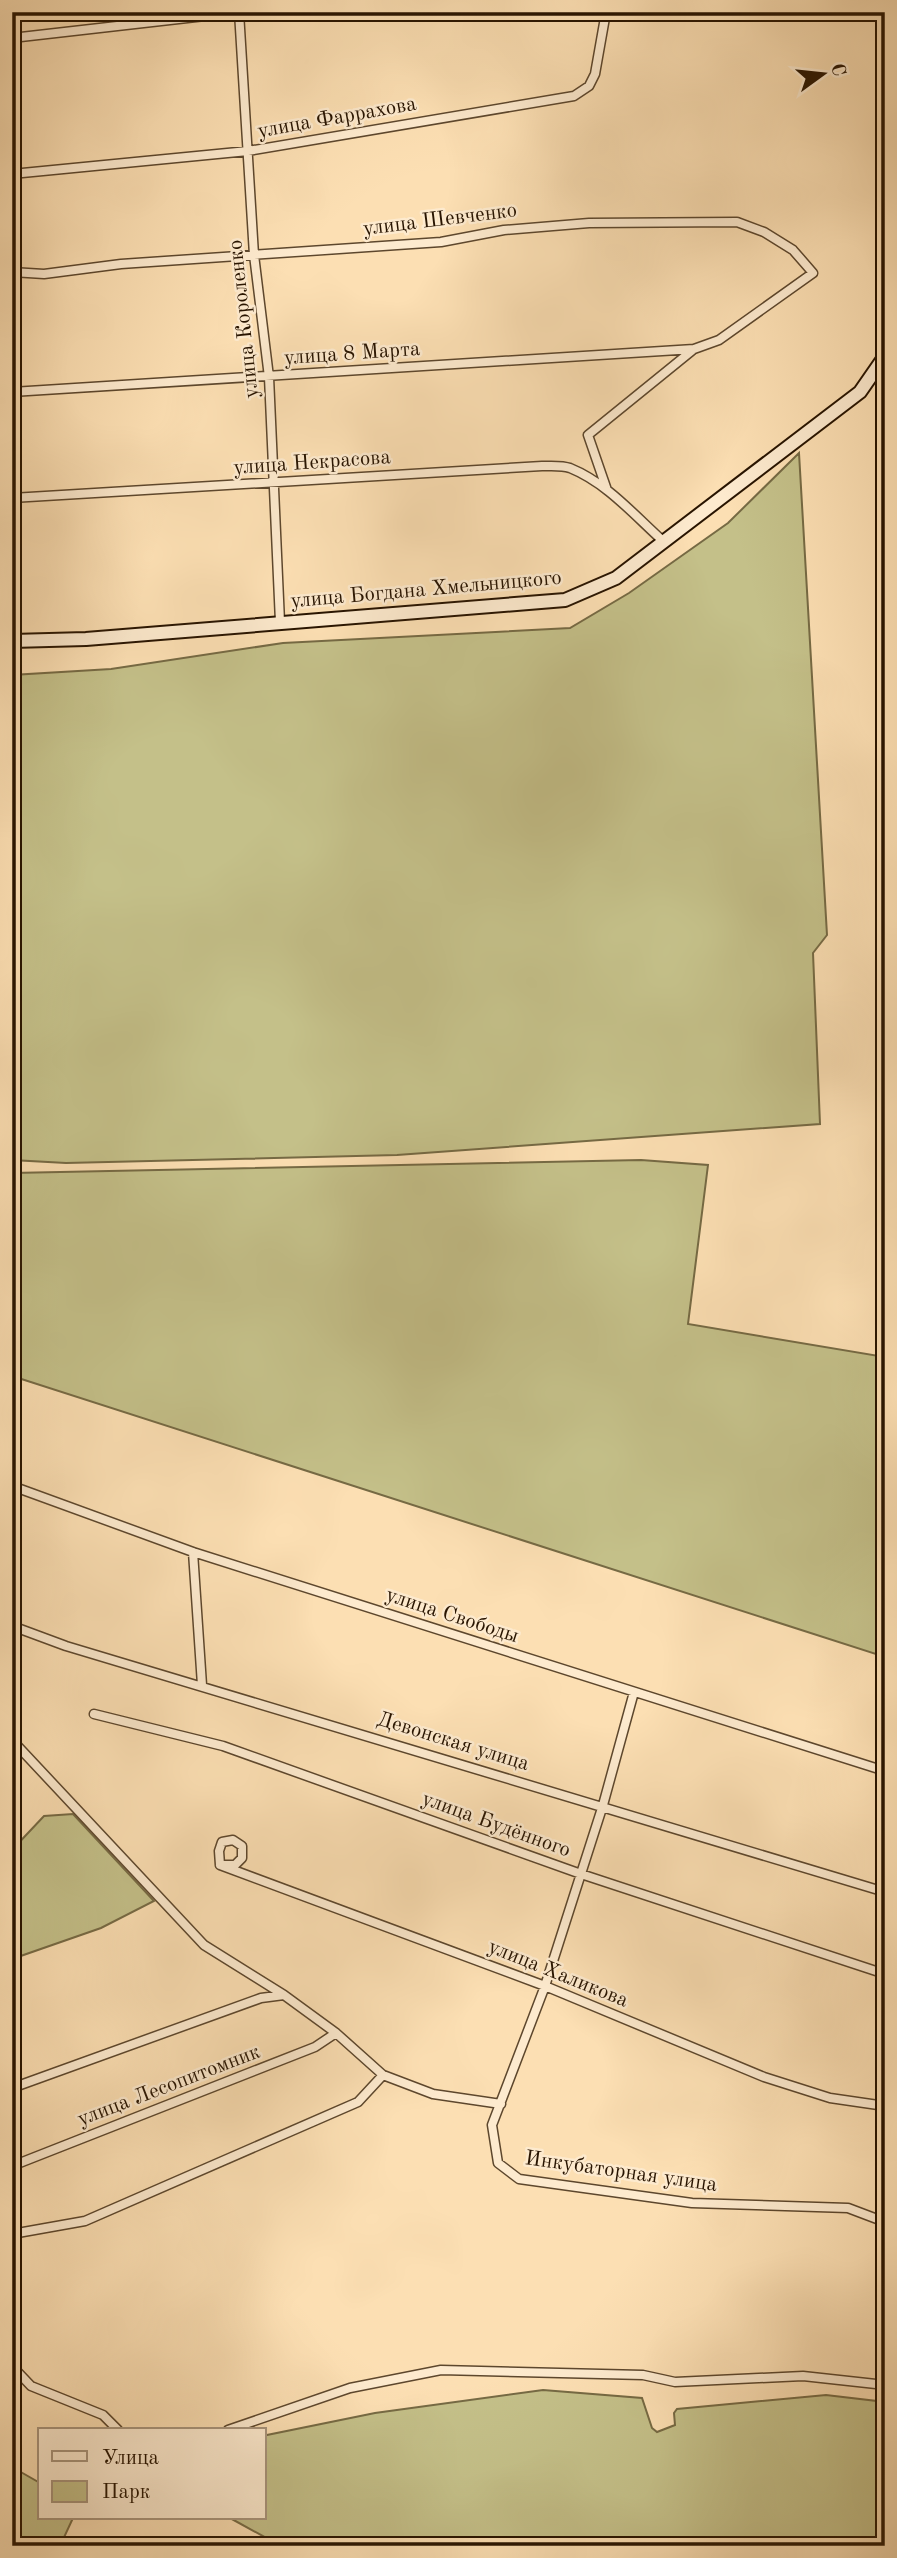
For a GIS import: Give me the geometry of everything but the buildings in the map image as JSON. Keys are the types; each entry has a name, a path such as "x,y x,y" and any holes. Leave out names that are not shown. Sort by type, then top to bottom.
{"street":[{"name":"улица Короленко","path":"240,12 254,255 269,377 280,622"},
{"path":"12,38 240,12"},
{"name":"улица Фаррахова","path":"12,174 248,151 574,96 589,86 595,74 606,12"},
{"name":"улица Шевченко","path":"12,272 44,274 121,264 441,242 504,230 589,223 737,222 764,232 793,250 813,273"},
{"name":"улица Некрасова","path":"607,489 588,435 694,349 719,340 813,273"},
{"name":"улица 8 Марта","path":"12,391 694,349"},
{"name":"улица Богдана Хмельницкого","path":"12,641 86,639 565,600 616,578 860,391 885,356"},
{"name":"улица Некрасова","path":"12,498 542,466 568,467 607,489 663,541"},
{"name":"улица Свободы","path":"12,1486 193,1552 885,1771"},
{"path":"193,1552 202,1685"},
{"name":"Девонская улица","path":"12,1626 66,1646 603,1805 885,1892"},
{"name":"Инкубаторная улица","path":"634,1692 603,1805 545,1986 492,2125 498,2163 519,2179 692,2203 848,2208 885,2222"},
{"name":"улица Будённого","path":"94,1714 223,1746 580,1874 885,1974"},
{"path":"12,1740 204,1945 284,1995 336,2033 383,2075 433,2094 501,2104"},
{"name":"улица Халикова","path":"220,1865 545,1986 764,2077 830,2098 885,2106"},
{"path":"12,2088 261,1998 284,1995"},
{"name":"улица Лесопитомник","path":"12,2166 315,2047 336,2033"},
{"path":"12,2234 85,2221 358,2102 383,2075"},
{"path":"12,2366 31,2386 103,2415 116,2428"},
{"path":"234,2428 350,2388 441,2370 643,2375 675,2382 803,2376 885,2385"}],"green space":[{"path":"799,453 827,935 813,953 820,1124 397,1155 66,1163 12,1160 12,675 111,669 283,643 570,628 629,593 728,523"},
{"path":"641,1160 708,1165 688,1324 885,1357 885,1657 12,1376 12,1173"},
{"path":"73,1814 154,1901 101,1928 12,1959 12,1850 44,1816"},
{"path":"543,2390 642,2398 652,2428 657,2432 675,2425 674,2413 677,2409 826,2395 885,2402 885,2546 281,2546 234,2520 266,2520 266,2436 375,2413"},
{"path":"12,2467 38,2482 38,2520 72,2520 60,2546 12,2546"}]}
